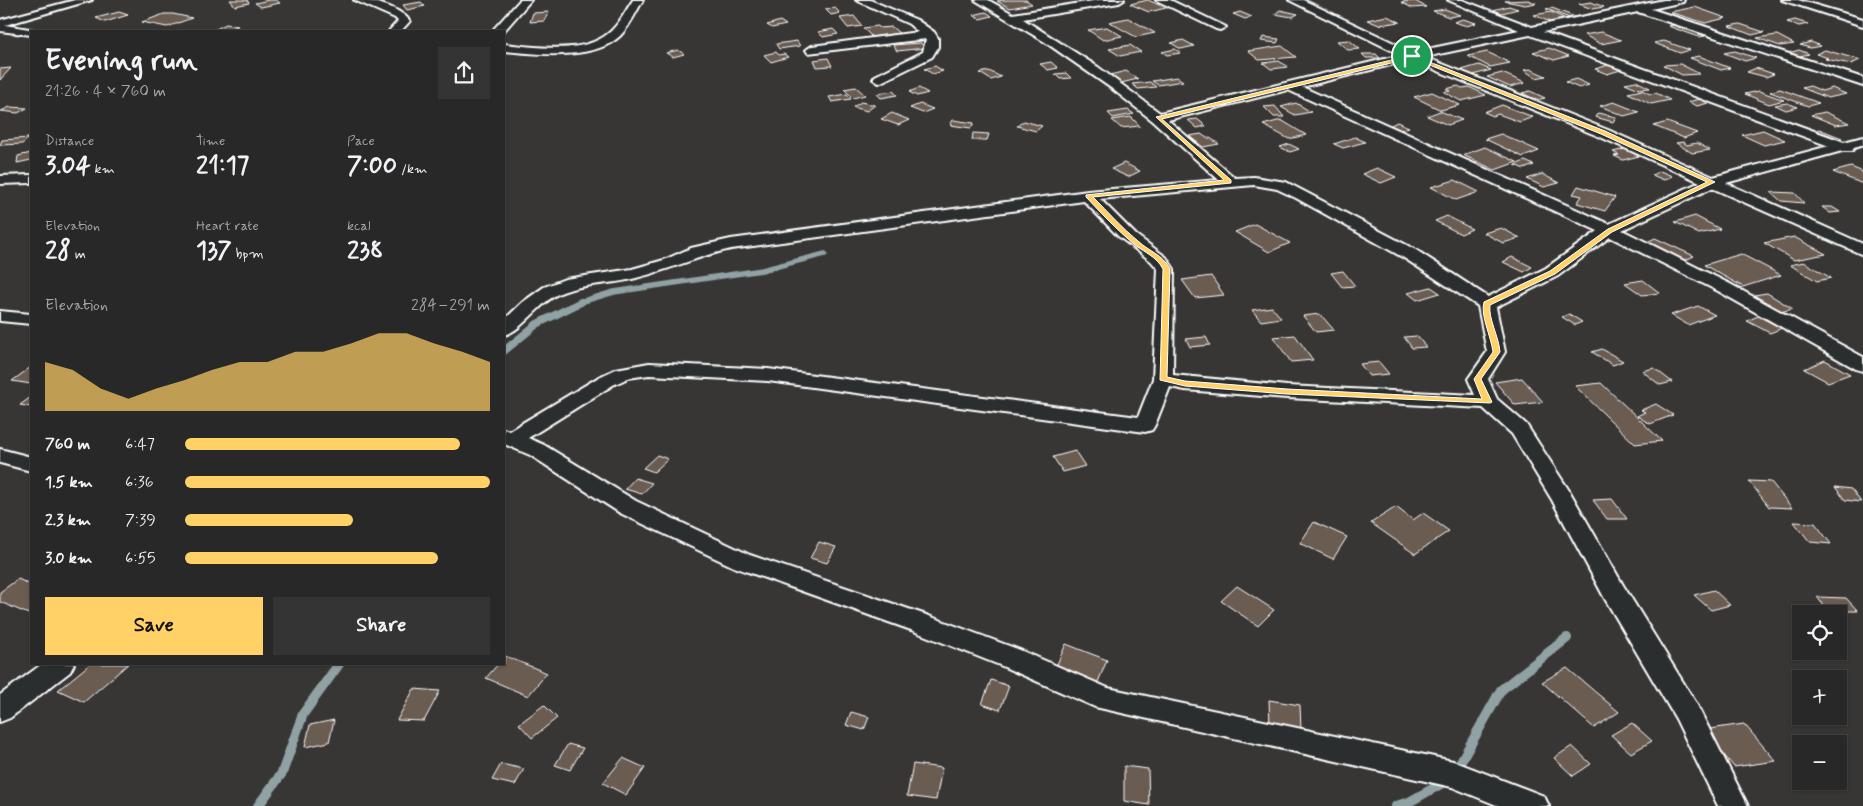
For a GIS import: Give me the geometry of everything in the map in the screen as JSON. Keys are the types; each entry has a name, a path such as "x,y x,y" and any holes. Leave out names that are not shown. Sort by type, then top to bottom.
{"street":[{"path":"3,26 46,5 87,0"},
{"path":"359,0 400,16 404,20 396,30"},
{"path":"499,30 526,0"},
{"path":"505,48 560,51 572,50 603,40 614,35 638,0"},
{"path":"861,0 913,22 930,34 932,43 928,54 879,79"},
{"path":"980,0 1013,17 1080,61 1158,118 1229,181"},
{"path":"1013,17 1118,0"},
{"path":"1162,0 1220,27"},
{"path":"1294,0 1412,56 1603,133 1863,250"},
{"path":"1453,0 1528,30 1863,154"},
{"path":"1615,0 1863,82"},
{"path":"1158,118 1412,56 1528,30 1679,0"},
{"path":"1787,0 1863,23"},
{"path":"3,26 30,32"},
{"path":"812,50 930,34"},
{"path":"1290,86 1610,230 1748,301 1863,365"},
{"path":"1487,304 1552,272 1610,230 1712,182 1844,147 1863,140"},
{"path":"0,180 30,178"},
{"path":"505,329 529,306 550,291 571,283 642,271 670,264 698,251 834,228 1088,196 1229,181 1254,181 1281,185 1410,254 1487,304"},
{"path":"507,437 606,381 623,373 649,369 768,375 1145,425 1163,379 1166,269 1162,261 1153,252 1137,244 1088,196"},
{"path":"1487,304 1486,312 1495,337 1496,352 1478,379 1488,402 1519,429 1562,498 1614,592 1686,711 1733,806"},
{"path":"1163,379 1185,384 1287,392 1488,402"},
{"path":"507,437 537,450 628,507 742,561 929,626 1011,658 1105,699 1453,774 1534,806"},
{"path":"0,456 30,464"},
{"path":"4,704 59,665"}],"building":[{"path":"230,0 247,0 249,3 235,6"},
{"path":"276,0 280,3 261,7 255,3"},
{"path":"1026,0 1032,4 1010,8 997,1"},
{"path":"1148,0 1166,8 1149,12 1130,4"},
{"path":"1528,0 1536,3 1525,5 1505,1"},
{"path":"1415,1 1426,7 1412,8 1401,2"},
{"path":"421,2 425,6 407,10 403,5"},
{"path":"1591,2 1604,7 1592,9 1579,4"},
{"path":"1509,6 1518,9 1502,13 1493,10"},
{"path":"1695,7 1726,18 1705,23 1670,12"},
{"path":"835,8 840,13 831,15 825,9"},
{"path":"1552,8 1578,18 1572,19 1546,9"},
{"path":"1445,9 1460,15 1449,17 1433,11"},
{"path":"1280,10 1298,14 1292,17 1275,14"},
{"path":"119,12 128,15 105,22 96,18"},
{"path":"549,12 544,21 530,22 533,13"},
{"path":"986,12 992,16 980,19 973,15"},
{"path":"1240,12 1252,17 1245,19 1233,14"},
{"path":"1551,12 1566,19 1550,22 1534,15"},
{"path":"164,14 192,18 167,27 142,22"},
{"path":"854,16 862,26 848,28 840,18"},
{"path":"1387,16 1400,22 1379,25 1367,20"},
{"path":"1128,18 1155,33 1136,37 1109,22"},
{"path":"1463,19 1476,23 1467,26 1454,22"},
{"path":"1795,20 1808,24 1799,26 1787,22"},
{"path":"780,21 786,25 772,28 767,25"},
{"path":"226,24 238,26 228,30 214,30"},
{"path":"1740,24 1764,32 1752,35 1729,26"},
{"path":"1674,25 1705,36 1699,37 1668,26"},
{"path":"878,26 880,28 892,27 899,33 872,37 863,28"},
{"path":"1107,27 1122,36 1103,40 1088,30"},
{"path":"833,29 838,34 823,37 818,32"},
{"path":"1601,32 1621,40 1601,44 1584,35"},
{"path":"1777,35 1794,44 1780,46 1757,38"},
{"path":"1263,37 1279,39 1277,43 1261,41"},
{"path":"1183,40 1194,46 1181,49 1171,43"},
{"path":"1349,40 1360,49 1348,50 1337,41"},
{"path":"797,41 800,46 779,49 776,44"},
{"path":"1664,41 1690,50 1680,53 1654,43"},
{"path":"1811,42 1821,46 1810,48 1800,45"},
{"path":"921,43 925,48 897,51 893,45"},
{"path":"1130,45 1141,52 1120,56 1109,49"},
{"path":"1282,46 1296,57 1259,60 1248,51"},
{"path":"1549,48 1569,56 1554,60 1533,52"},
{"path":"1175,49 1181,53 1167,55 1162,52"},
{"path":"678,50 684,54 673,57 666,53"},
{"path":"1799,50 1809,54 1795,57 1785,54"},
{"path":"1825,50 1860,60 1851,64 1825,59 1828,58 1816,54"},
{"path":"1735,51 1756,58 1745,61 1724,53"},
{"path":"776,52 779,55 784,54 788,57 771,62 764,55"},
{"path":"1487,52 1510,63 1490,67 1468,56"},
{"path":"1362,54 1376,54 1380,58 1366,58"},
{"path":"1699,56 1730,68 1721,70 1690,58"},
{"path":"828,58 832,66 817,67 814,60"},
{"path":"1279,61 1288,67 1271,69 1263,63"},
{"path":"1051,62 1058,68 1048,70 1040,64"},
{"path":"1612,64 1624,69 1607,74 1595,69"},
{"path":"1680,64 1700,74 1682,75 1663,65"},
{"path":"1479,65 1491,70 1470,76 1458,71"},
{"path":"935,66 943,71 933,74 924,69"},
{"path":"11,68 0,80 0,69"},
{"path":"1756,68 1774,74 1766,77 1747,72"},
{"path":"1530,69 1546,76 1536,78 1524,70"},
{"path":"989,71 1001,77 991,80 980,73"},
{"path":"1126,71 1138,79 1121,83 1110,75"},
{"path":"1066,73 1071,78 1060,79 1055,74"},
{"path":"1502,73 1525,83 1510,87 1487,77"},
{"path":"1177,77 1183,81 1158,85 1152,81"},
{"path":"1576,79 1589,85 1579,88 1565,82"},
{"path":"1636,81 1650,88 1639,89 1625,83"},
{"path":"1150,82 1156,87 1138,89 1132,84"},
{"path":"1458,86 1462,88 1469,87 1486,95 1461,101 1444,92 1450,91 1446,89"},
{"path":"1810,86 1822,91 1832,88 1846,94 1828,98 1802,88"},
{"path":"856,87 865,95 853,98 844,89"},
{"path":"919,88 928,93 917,96 909,92"},
{"path":"1780,89 1819,103 1808,106 1770,92"},
{"path":"1642,90 1650,94 1656,93 1670,100 1651,104 1628,93"},
{"path":"893,91 897,95 881,98 877,94"},
{"path":"1530,91 1545,98 1537,100 1522,93"},
{"path":"1759,91 1784,100 1769,104 1745,94"},
{"path":"1432,92 1460,105 1441,110 1414,97"},
{"path":"847,94 851,99 832,102 829,97"},
{"path":"1703,98 1712,102 1697,106 1688,102"},
{"path":"861,102 875,105 867,111 853,107"},
{"path":"1614,102 1639,112 1624,116 1600,106"},
{"path":"1296,103 1311,112 1295,115 1281,107"},
{"path":"1787,103 1798,107 1786,110 1775,105"},
{"path":"920,104 933,109 923,113 910,108"},
{"path":"1502,105 1533,117 1520,122 1498,114 1493,116 1484,112"},
{"path":"1275,106 1284,117 1274,117 1264,107"},
{"path":"10,107 27,108 18,113 1,111"},
{"path":"1128,110 1134,114 1113,118 1108,113"},
{"path":"1440,111 1462,120 1448,125 1427,116"},
{"path":"1825,112 1849,123 1836,125 1811,115"},
{"path":"892,113 909,120 898,125 881,119"},
{"path":"1598,113 1616,117 1613,122 1595,117"},
{"path":"1131,117 1140,126 1121,128 1112,120"},
{"path":"1197,119 1206,126 1197,128 1188,120"},
{"path":"953,120 974,123 971,128 950,125"},
{"path":"1281,120 1306,135 1289,139 1263,125"},
{"path":"1024,121 1042,126 1036,131 1017,126"},
{"path":"1397,122 1409,127 1400,130 1389,126"},
{"path":"1667,122 1697,133 1684,138 1654,126"},
{"path":"1819,129 1842,138 1835,140 1812,132"},
{"path":"1763,130 1785,140 1764,145 1742,135"},
{"path":"973,133 989,134 987,140 972,140"},
{"path":"1201,134 1219,144 1203,147 1189,136"},
{"path":"1501,134 1539,151 1523,157 1485,139"},
{"path":"1355,137 1365,142 1343,148 1334,144"},
{"path":"29,138 22,144 0,145 2,140"},
{"path":"1683,142 1687,145 1697,143 1710,150 1692,153 1676,143"},
{"path":"1289,144 1299,149 1290,152 1280,147"},
{"path":"1485,147 1517,162 1495,170 1463,155"},
{"path":"1625,149 1639,156 1623,160 1614,156 1619,155 1613,152"},
{"path":"30,153 30,160 17,163 18,156"},
{"path":"1525,161 1534,165 1524,169 1515,165"},
{"path":"1124,163 1140,171 1128,177 1111,169"},
{"path":"1851,167 1863,172 1863,184 1833,172"},
{"path":"1377,168 1396,177 1381,183 1362,174"},
{"path":"1660,171 1672,176 1664,180 1652,175"},
{"path":"1542,174 1559,183 1544,187 1527,179"},
{"path":"1455,180 1479,192 1456,200 1431,187"},
{"path":"1578,186 1615,197 1605,211 1577,203 1582,196 1573,194"},
{"path":"1771,192 1795,193 1804,203 1781,201"},
{"path":"1822,207 1832,207 1840,212 1830,213"},
{"path":"1447,216 1472,229 1461,234 1435,221"},
{"path":"1695,216 1720,229 1699,234 1675,222"},
{"path":"1255,224 1290,243 1269,252 1235,232"},
{"path":"1501,228 1520,238 1503,243 1484,233"},
{"path":"1794,237 1826,254 1794,260 1764,243"},
{"path":"1655,238 1694,256 1682,262 1643,244"},
{"path":"1741,254 1781,275 1743,287 1704,265"},
{"path":"1512,257 1532,267 1524,272 1503,262"},
{"path":"1804,262 1831,278 1817,281 1790,265"},
{"path":"1343,271 1355,286 1342,287 1331,273"},
{"path":"1211,276 1224,295 1195,298 1182,280"},
{"path":"1643,280 1660,293 1642,295 1625,283"},
{"path":"1431,287 1440,293 1417,300 1408,293"},
{"path":"1767,293 1793,309 1780,312 1754,295"},
{"path":"1698,306 1715,315 1688,325 1671,315"},
{"path":"1272,307 1281,318 1261,321 1252,310"},
{"path":"1320,314 1334,330 1316,332 1303,316"},
{"path":"1569,314 1582,322 1575,325 1562,317"},
{"path":"1758,316 1782,328 1770,333 1747,321"},
{"path":"1295,335 1313,360 1291,362 1273,337"},
{"path":"1417,336 1426,347 1412,348 1404,337"},
{"path":"1206,337 1210,345 1190,347 1186,339"},
{"path":"1602,349 1623,361 1613,365 1592,352"},
{"path":"1825,360 1850,374 1828,382 1804,369"},
{"path":"1379,362 1389,374 1369,376 1360,364"},
{"path":"30,368 30,384 12,381"},
{"path":"1654,368 1672,382 1660,385 1642,371"},
{"path":"1522,378 1543,402 1515,405 1495,382"},
{"path":"1601,383 1662,441 1635,444 1575,386"},
{"path":"30,398 30,407 20,405"},
{"path":"1656,404 1673,415 1650,424 1637,416 1645,412 1641,410"},
{"path":"1075,451 1085,466 1063,472 1053,457"},
{"path":"657,455 668,459 654,472 643,468"},
{"path":"635,478 652,483 642,494 625,489"},
{"path":"1749,481 1771,482 1792,508 1769,507"},
{"path":"1835,487 1851,489 1861,502 1845,500"},
{"path":"1612,499 1627,519 1607,519 1593,500"},
{"path":"1396,507 1413,520 1423,513 1449,531 1415,554 1371,523"},
{"path":"1314,522 1347,537 1333,559 1300,543"},
{"path":"1794,522 1815,523 1831,544 1810,542"},
{"path":"819,542 836,547 827,563 810,558"},
{"path":"18,579 30,585 30,615 0,602 0,592"},
{"path":"1237,586 1274,610 1258,626 1221,601"},
{"path":"1714,590 1730,605 1711,610 1694,595"},
{"path":"1817,597 1846,598 1858,611 1847,611 1847,605 1823,605"},
{"path":"1066,644 1107,660 1096,687 1054,671"},
{"path":"505,656 547,673 528,696 486,678 497,665 505,665"},
{"path":"89,665 127,665 84,702 58,690"},
{"path":"1567,668 1619,712 1594,728 1542,682"},
{"path":"991,680 1009,686 1000,710 982,704"},
{"path":"414,689 440,691 424,721 397,720"},
{"path":"1269,700 1300,705 1301,731 1270,725"},
{"path":"544,705 557,718 532,738 519,724"},
{"path":"851,712 869,717 864,730 846,725"},
{"path":"334,720 329,742 305,747 310,725"},
{"path":"1632,723 1652,741 1631,753 1611,735"},
{"path":"1744,724 1776,761 1734,767 1703,730"},
{"path":"568,744 583,748 570,770 555,765"},
{"path":"1572,746 1591,764 1573,776 1554,758"},
{"path":"623,758 645,768 626,795 603,783"},
{"path":"501,764 524,769 515,785 492,780"},
{"path":"913,764 942,768 936,800 907,796"},
{"path":"1124,766 1148,769 1149,805 1124,801"}],"waterway":[{"path":"577,303 614,292 762,270 825,254"},
{"path":"505,350 537,324 581,302"},
{"path":"1455,772 1501,690 1567,638"},
{"path":"258,806 282,773 303,714 338,665"},
{"path":"1396,806 1409,802 1448,780"}],"route":[{"path":"1412,56 1603,133 1712,182 1610,230 1552,272 1510,295 1487,304 1486,312 1495,337 1496,352 1478,379 1488,402 1287,392 1185,384 1163,379 1166,269 1162,261 1153,252 1137,244 1088,196 1159,190 1229,181 1158,118 1412,56"}]}
